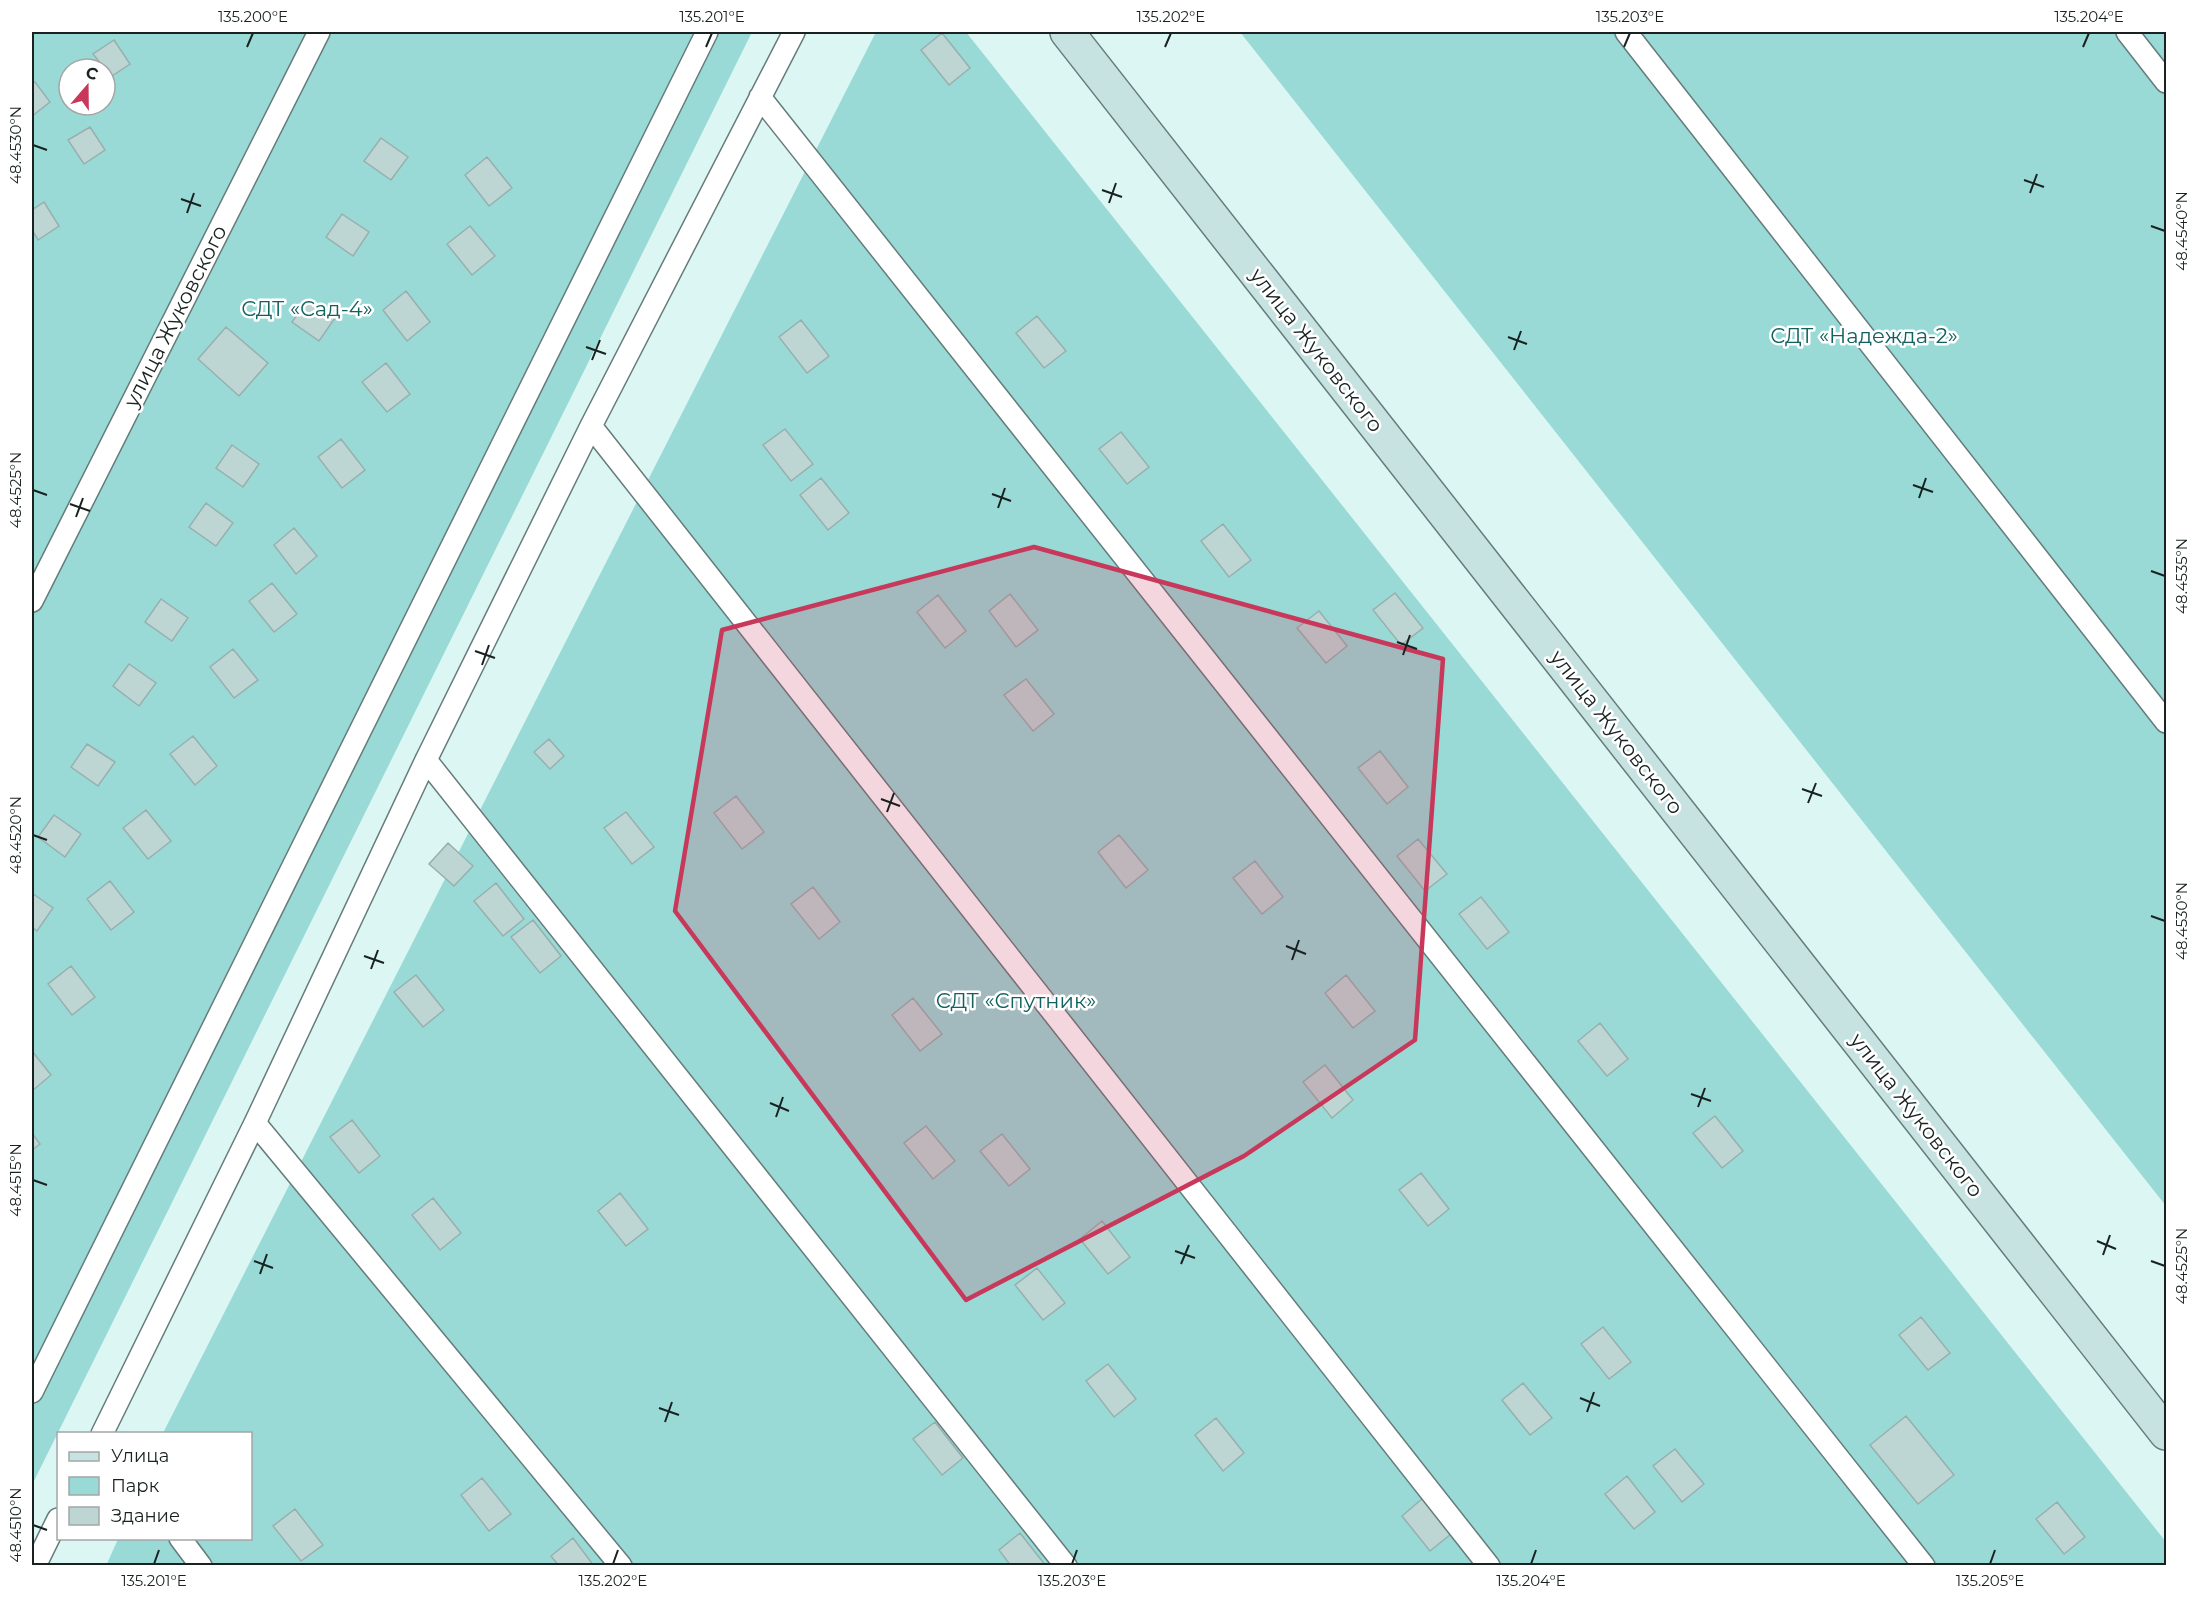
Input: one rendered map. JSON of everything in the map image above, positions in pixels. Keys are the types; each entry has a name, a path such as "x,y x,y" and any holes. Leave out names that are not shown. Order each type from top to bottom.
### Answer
{"main road":[{"name":"улица Жуковского","path":"1067,32 2166,1433"}],"lane":[{"name":"улица Жуковского","path":"32,601 319,32"},
{"path":"32,1392 707,32"},
{"path":"103,1432 255,1123 426,760 591,426 794,32"},
{"path":"1626,32 2166,722"},
{"path":"2127,32 2166,82"},
{"path":"760,97 1924,1566"},
{"path":"591,426 1489,1566"},
{"path":"426,760 1066,1566"},
{"path":"255,1123 621,1566"},
{"path":"35,1566 57,1521"},
{"path":"181,1540 201,1566"}],"highlighted area":[{"path":"1034,547 1443,659 1415,1040 1244,1156 966,1300 675,911 722,630"}],"green space":[{"name":"СДТ «Сад-4»","path":"32,32 752,32 58,1432 32,1485"},
{"name":"СДТ «Спутник»","path":"876,32 966,32 2166,1542 2166,1566 106,1566 118,1540 252,1540 252,1432 164,1432"},
{"name":"СДТ «Надежда-2»","path":"1240,32 2166,32 2166,1206"}],"building":[{"path":"942,33 970,68 949,85 921,50"},
{"path":"114,40 130,64 117,73 117,57 95,57 93,54"},
{"path":"35,82 50,102 32,116 32,84"},
{"path":"90,127 105,150 84,164 68,140"},
{"path":"381,138 408,157 391,180 364,161"},
{"path":"487,157 512,188 489,206 465,175"},
{"path":"44,202 59,226 38,240 32,230 32,210"},
{"path":"342,214 369,232 353,256 326,237"},
{"path":"470,226 495,256 472,275 447,244"},
{"path":"406,291 430,322 407,341 383,310"},
{"path":"308,299 335,318 319,341 292,322"},
{"path":"1037,316 1066,351 1044,368 1016,333"},
{"path":"801,320 829,356 807,373 779,337"},
{"path":"226,327 268,363 239,396 198,359"},
{"path":"386,363 410,394 387,412 362,382"},
{"path":"785,429 813,464 791,481 763,445"},
{"path":"1121,432 1149,467 1127,484 1099,449"},
{"path":"341,439 365,470 342,488 318,457"},
{"path":"232,445 259,464 243,487 216,468"},
{"path":"821,478 849,513 828,530 800,495"},
{"path":"206,503 233,523 216,546 189,527"},
{"path":"1223,524 1251,560 1229,577 1201,541"},
{"path":"294,528 317,556 296,574 274,545"},
{"path":"272,583 297,614 274,632 249,601"},
{"path":"1395,593 1423,628 1401,645 1373,610"},
{"path":"1010,594 1038,630 1016,647 989,611"},
{"path":"938,595 966,631 945,648 917,612"},
{"path":"161,599 188,618 172,641 145,622"},
{"path":"1319,611 1347,646 1326,663 1297,628"},
{"path":"233,649 258,680 234,698 210,667"},
{"path":"129,664 156,683 139,706 113,686"},
{"path":"1026,679 1054,714 1033,731 1004,695"},
{"path":"193,736 217,766 195,785 170,754"},
{"path":"549,739 564,756 550,769 534,752"},
{"path":"87,744 115,762 98,786 71,767"},
{"path":"1380,751 1408,787 1387,804 1358,768"},
{"path":"736,796 764,832 742,849 714,813"},
{"path":"146,810 171,841 148,859 123,828"},
{"path":"626,812 654,847 632,864 604,828"},
{"path":"54,815 81,834 65,857 38,837"},
{"path":"1119,835 1148,870 1126,888 1098,852"},
{"path":"1418,839 1447,874 1425,891 1397,856"},
{"path":"448,843 473,866 454,886 429,864"},
{"path":"1255,861 1283,897 1262,914 1233,878"},
{"path":"110,881 134,912 111,930 87,899"},
{"path":"496,883 524,919 503,936 474,901"},
{"path":"813,887 840,922 819,939 791,904"},
{"path":"32,893 53,908 37,931 32,927"},
{"path":"1481,897 1509,932 1487,949 1459,914"},
{"path":"533,920 561,956 540,973 511,937"},
{"path":"71,966 95,997 72,1015 48,984"},
{"path":"416,975 444,1010 423,1027 394,992"},
{"path":"1346,975 1375,1011 1353,1028 1325,993"},
{"path":"913,998 942,1034 920,1051 892,1015"},
{"path":"1600,1023 1628,1059 1607,1076 1578,1041"},
{"path":"32,1051 51,1075 32,1091"},
{"path":"1325,1065 1353,1100 1332,1118 1303,1082"},
{"path":"1715,1116 1743,1151 1722,1168 1693,1133"},
{"path":"352,1120 380,1156 359,1173 330,1137"},
{"path":"926,1126 955,1161 933,1179 904,1143"},
{"path":"32,1133 40,1144 32,1150"},
{"path":"1002,1134 1030,1169 1009,1186 980,1151"},
{"path":"1421,1173 1449,1209 1428,1226 1399,1190"},
{"path":"620,1193 648,1229 626,1246 598,1211"},
{"path":"433,1198 461,1233 440,1250 412,1215"},
{"path":"1102,1221 1130,1257 1108,1274 1080,1239"},
{"path":"1037,1268 1065,1303 1043,1320 1015,1285"},
{"path":"1921,1317 1950,1353 1928,1370 1899,1335"},
{"path":"1603,1327 1631,1362 1609,1379 1581,1344"},
{"path":"1108,1364 1136,1399 1114,1417 1086,1381"},
{"path":"1523,1383 1552,1418 1530,1435 1502,1400"},
{"path":"1906,1416 1954,1475 1918,1504 1870,1445"},
{"path":"1216,1418 1244,1453 1223,1471 1195,1435"},
{"path":"935,1422 963,1458 942,1475 913,1439"},
{"path":"1675,1449 1704,1484 1682,1502 1653,1466"},
{"path":"1627,1476 1655,1512 1634,1529 1605,1494"},
{"path":"482,1478 511,1514 489,1531 461,1495"},
{"path":"1423,1498 1451,1534 1430,1551 1402,1516"},
{"path":"2057,1502 2085,1537 2064,1554 2036,1519"},
{"path":"295,1509 323,1545 301,1561 273,1526"},
{"path":"1020,1533 1046,1566 1011,1566 999,1550"},
{"path":"573,1538 594,1566 559,1566 551,1556"}]}
